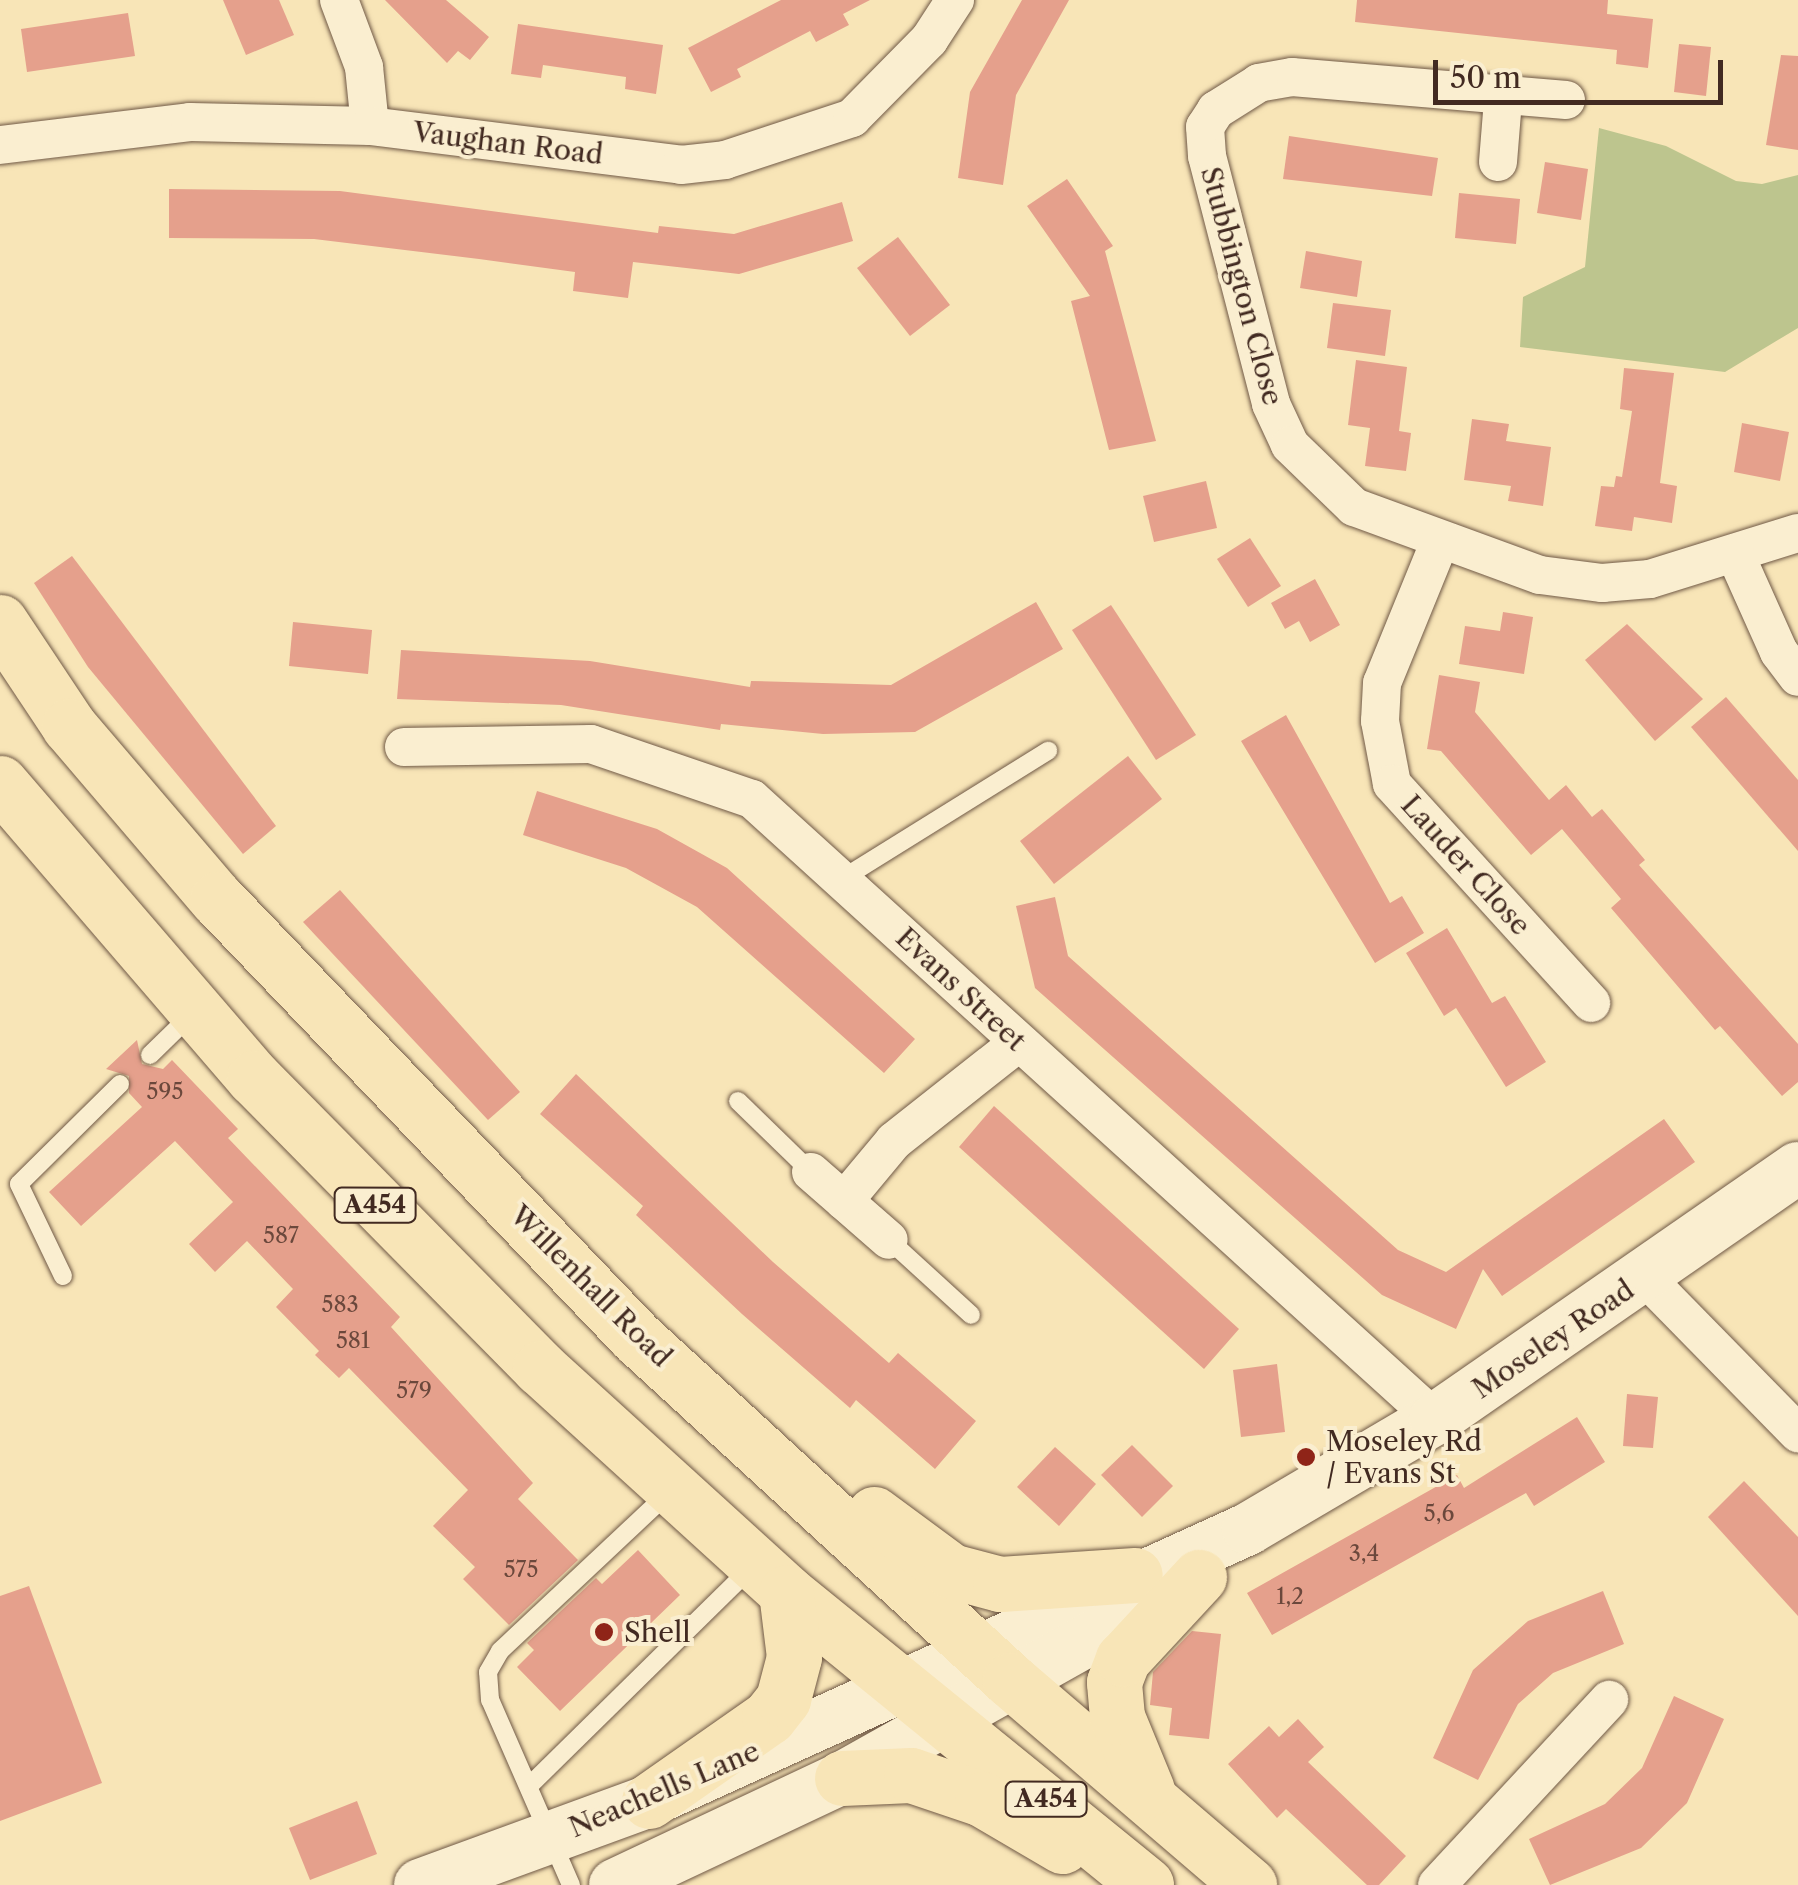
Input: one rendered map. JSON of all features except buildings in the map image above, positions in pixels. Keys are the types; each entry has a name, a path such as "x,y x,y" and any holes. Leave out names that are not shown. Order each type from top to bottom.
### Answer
{"highway":[{"name":"Willenhall Road","path":"0,622 69,726 217,899 636,1337 992,1664 1249,1885"},
{"name":"A454","path":"0,782 194,1011 388,1218 771,1578 1146,1885"},
{"path":"636,1337 715,1379 951,1571 1000,1584 1135,1575"},
{"path":"1152,1802 1117,1717 1114,1682 1123,1659 1199,1577"},
{"path":"649,1800 769,1717 783,1699 794,1657 771,1578"},
{"path":"842,1778 910,1775 982,1799 1118,1885"}],"street":[{"path":"339,0 364,67 370,126"},
{"name":"Vaughan Road","path":"0,144 190,122 370,126 682,164 725,160 852,118 929,40 955,0"},
{"name":"Stubbington Close","path":"1566,100 1502,100 1292,77 1227,99 1205,127 1207,156 1272,404 1290,445 1354,507 1540,575 1602,583 1650,579 1736,556 1798,533"},
{"path":"1498,162 1502,100"},
{"name":"Lauder Close","path":"1440,541 1382,683 1380,721 1392,784 1591,1003"},
{"path":"1736,556 1779,652 1798,677"},
{"name":"Evans Street","path":"404,747 591,744 752,799 1435,1419"},
{"path":"844,1201 894,1141 1018,1043"},
{"name":"Moseley Road","path":"924,1700 992,1664 1135,1575 1248,1528 1435,1419 1798,1168"},
{"path":"811,1172 889,1240"},
{"path":"1645,1277 1798,1433"},
{"name":"Moseley Road","path":"992,1664 1199,1577 1248,1528"},
{"path":"615,1885 842,1778 924,1700"},
{"name":"Neachells Lane","path":"420,1885 924,1700"},
{"path":"1437,1885 1610,1700"}],"lane":[{"path":"842,879 1048,752"},
{"path":"150,1055 194,1011"},
{"path":"63,1276 19,1184 120,1084"},
{"path":"738,1101 811,1172"},
{"path":"889,1240 971,1315"},
{"path":"571,1885 490,1700 488,1672 500,1651 672,1489"},
{"path":"529,1786 771,1578"}],"green space":[{"path":"1599,128 1666,146 1736,181 1762,184 1798,175 1798,328 1725,372 1520,347 1523,297 1585,267"}],"place":[{"name":"Moseley Rd / Evans St","path":"1306,1457"},
{"name":"Shell","path":"604,1632"}]}
